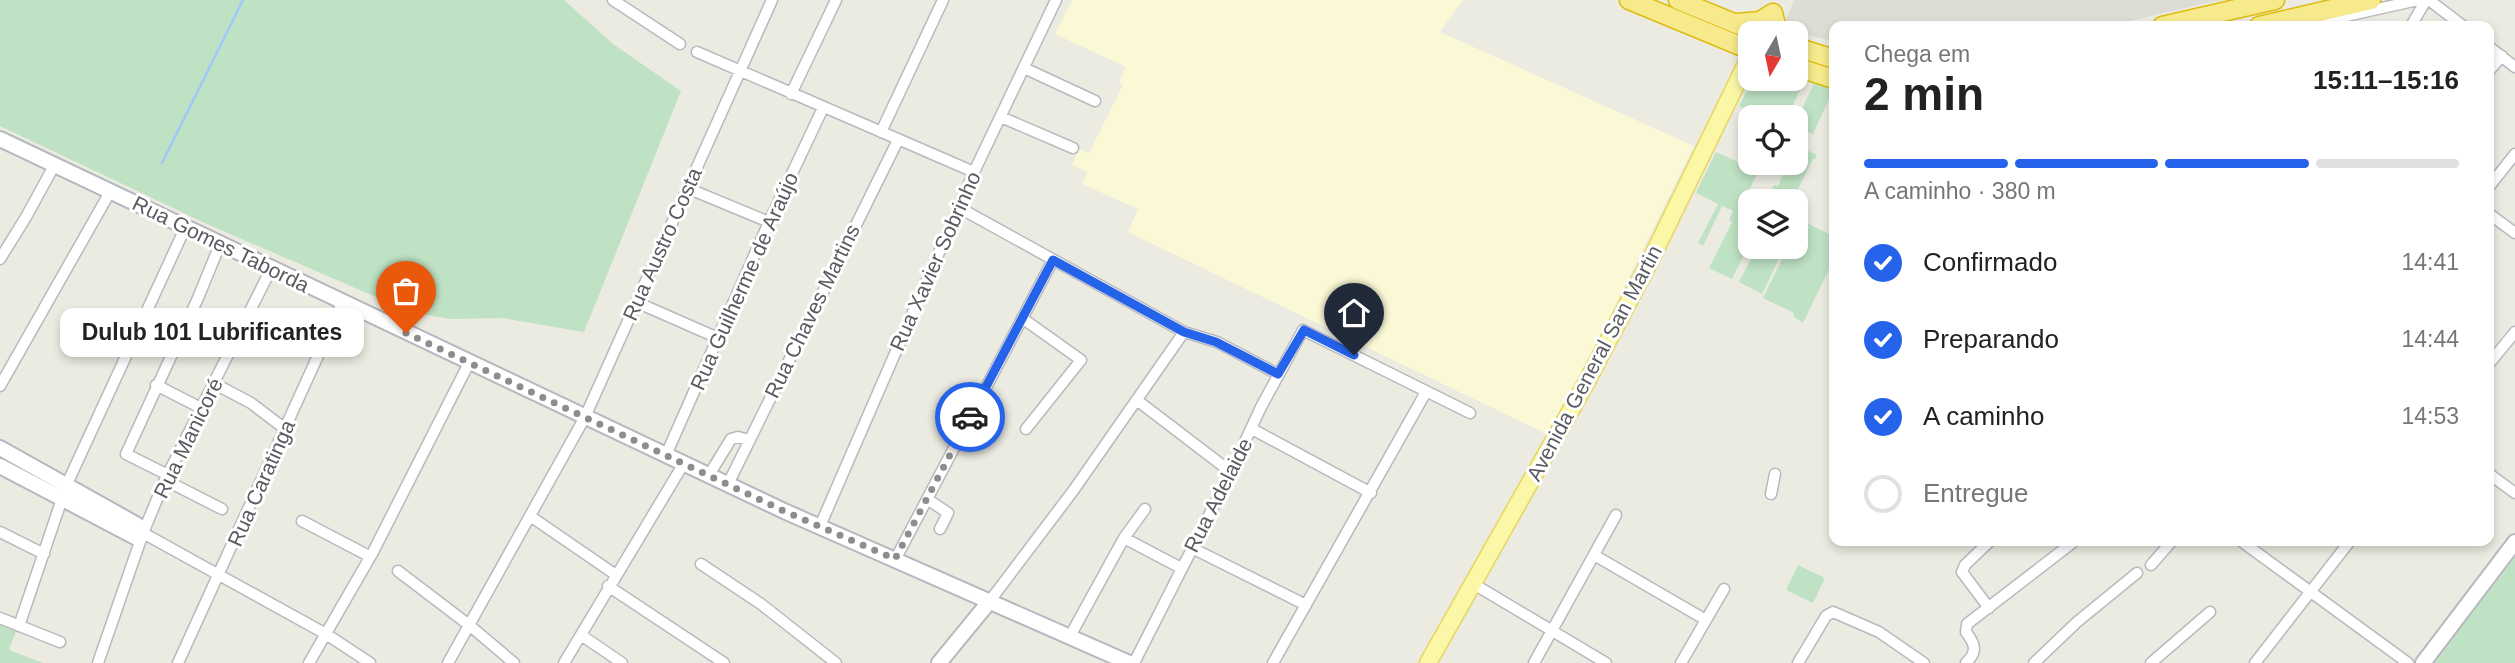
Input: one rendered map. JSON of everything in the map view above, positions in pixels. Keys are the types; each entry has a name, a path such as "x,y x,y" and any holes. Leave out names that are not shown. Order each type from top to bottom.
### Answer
{"highway":[{"path":"1629,0 1731,42 1738,48"},
{"path":"1678,0 1738,25"},
{"path":"1706,0 1744,21"},
{"path":"2184,21 2275,0"},
{"path":"2281,21 2371,0"},
{"path":"1765,21 1776,6"},
{"path":"1808,51 1829,57"},
{"path":"1808,71 1829,77"}],"main road":[{"name":"Avenida General San Martin","path":"1428,663 1565,423 1638,284 1738,80"},
{"name":"Rua Gomes Taborda","path":"0,139 728,484 1069,638 1131,663"},
{"path":"0,448 65,492"},
{"path":"0,466 65,492 142,530"},
{"path":"2423,663 2515,542"},
{"path":"939,663 989,602"}],"street":[{"path":"613,0 680,44"},
{"name":"Rua Austro Costa","path":"448,663 584,417 772,0"},
{"path":"791,94 836,0"},
{"path":"881,132 943,0"},
{"name":"Rua Xavier Sobrinho","path":"820,526 958,207 1056,0"},
{"path":"2324,21 2418,0"},
{"path":"2414,21 2427,0 2456,21"},
{"path":"2494,50 2515,67"},
{"path":"697,52 974,172"},
{"path":"2494,65 2502,56"},
{"path":"1024,68 1095,101"},
{"name":"Rua Guilherme de Araújo","path":"666,455 822,108"},
{"path":"1001,117 1073,148"},
{"name":"Rua Chaves Martins","path":"728,484 898,139"},
{"path":"2494,180 2515,154"},
{"path":"0,259 55,164"},
{"path":"687,188 769,222"},
{"path":"0,386 110,191"},
{"path":"958,207 1184,332 1216,342 1278,374"},
{"path":"2494,217 2515,233"},
{"path":"19,626 65,492 186,226"},
{"path":"220,242 198,298 126,454 222,509"},
{"path":"895,559 1053,260"},
{"name":"Rua Manicoré","path":"98,663 142,530 272,267"},
{"path":"636,302 718,338"},
{"name":"Rua Caratinga","path":"178,663 342,303"},
{"path":"1022,318 1081,360 1026,429"},
{"name":"Rua Adelaide","path":"1131,663 1301,332 1306,330 1426,392"},
{"path":"989,602 1138,401 1184,332"},
{"path":"2494,350 2515,332"},
{"path":"309,663 369,556 469,363"},
{"path":"215,384 251,403 285,429"},
{"path":"156,385 201,408"},
{"path":"1273,663 1426,392 1470,413"},
{"path":"1138,401 1231,472"},
{"path":"1252,429 1371,493"},
{"path":"709,475 731,439 738,437 749,440"},
{"path":"564,663 684,463"},
{"path":"1770,494 1775,474"},
{"path":"2494,477 2515,493"},
{"path":"927,499 948,513 940,529"},
{"path":"1069,638 1124,538 1145,509"},
{"path":"1534,663 1616,515"},
{"path":"530,516 616,575"},
{"path":"302,521 369,556"},
{"path":"142,530 219,577 326,634 370,663"},
{"path":"0,532 44,554"},
{"path":"1124,538 1181,568"},
{"path":"1985,546 1962,569 1964,578 1989,608"},
{"path":"1966,663 1975,648 1965,626 2068,546"},
{"path":"2151,565 2168,546"},
{"path":"2248,546 2408,663"},
{"path":"2255,663 2346,546"},
{"path":"1192,548 1306,605"},
{"path":"1594,555 1706,620"},
{"path":"701,564 761,604 836,663"},
{"path":"398,571 514,663"},
{"path":"2034,663 2077,622 2137,573"},
{"path":"1472,583 1606,663"},
{"path":"608,586 724,663"},
{"path":"1681,663 1724,589"},
{"path":"1798,663 1826,616 1833,612 1880,632 1919,662"},
{"path":"2151,663 2210,612"},
{"path":"0,618 60,642"},
{"path":"581,635 622,663"}],"shaded area":[{"path":"1072,0 1463,0 1440,32 1694,146 1551,436 1128,232 1138,209 1082,184 1087,172 1072,165 1079,149 1089,153 1123,85 1119,82 1126,67 1055,34"},
{"path":"1794,0 2221,0 2129,21 1829,21 1829,40 1808,35 1808,21 1785,21"}],"green space":[{"path":"0,0 564,0 613,44 681,91 584,332 502,318 451,319 411,312 207,224 0,126"},
{"path":"1815,81 1829,86 1829,99 1813,134 1808,132 1808,105 1804,105"},
{"path":"1747,91 1799,91 1793,105 1740,105"},
{"path":"1808,151 1817,155 1808,169"},
{"path":"1716,152 1738,162 1738,175 1756,175 1750,189 1738,189 1738,259 1742,259 1732,279 1709,268 1732,222 1729,220 1733,211 1722,206 1703,246 1698,243 1718,204 1696,193"},
{"path":"1783,175 1805,175 1798,189 1772,189 1774,185 1778,186"},
{"path":"1808,224 1829,234 1829,269 1803,323 1793,316 1794,313 1763,298 1782,259 1808,259"},
{"path":"1751,259 1779,259 1762,294 1739,282"},
{"path":"2515,557 2515,663 2434,663"},
{"path":"1798,565 1825,578 1813,603 1786,590"},
{"path":"0,624 16,631 9,650 43,663 0,663"}],"waterway":[{"path":"162,163 243,0"}],"way so far":[{"path":"406,333 784,511 895,559 970,417"}],"place":[{"name":"Dulub 101 Lubrificantes","path":"406,333"}],"route":[{"path":"970,417 1053,260 1184,332 1216,342 1278,374 1304,330 1354,355"}]}
